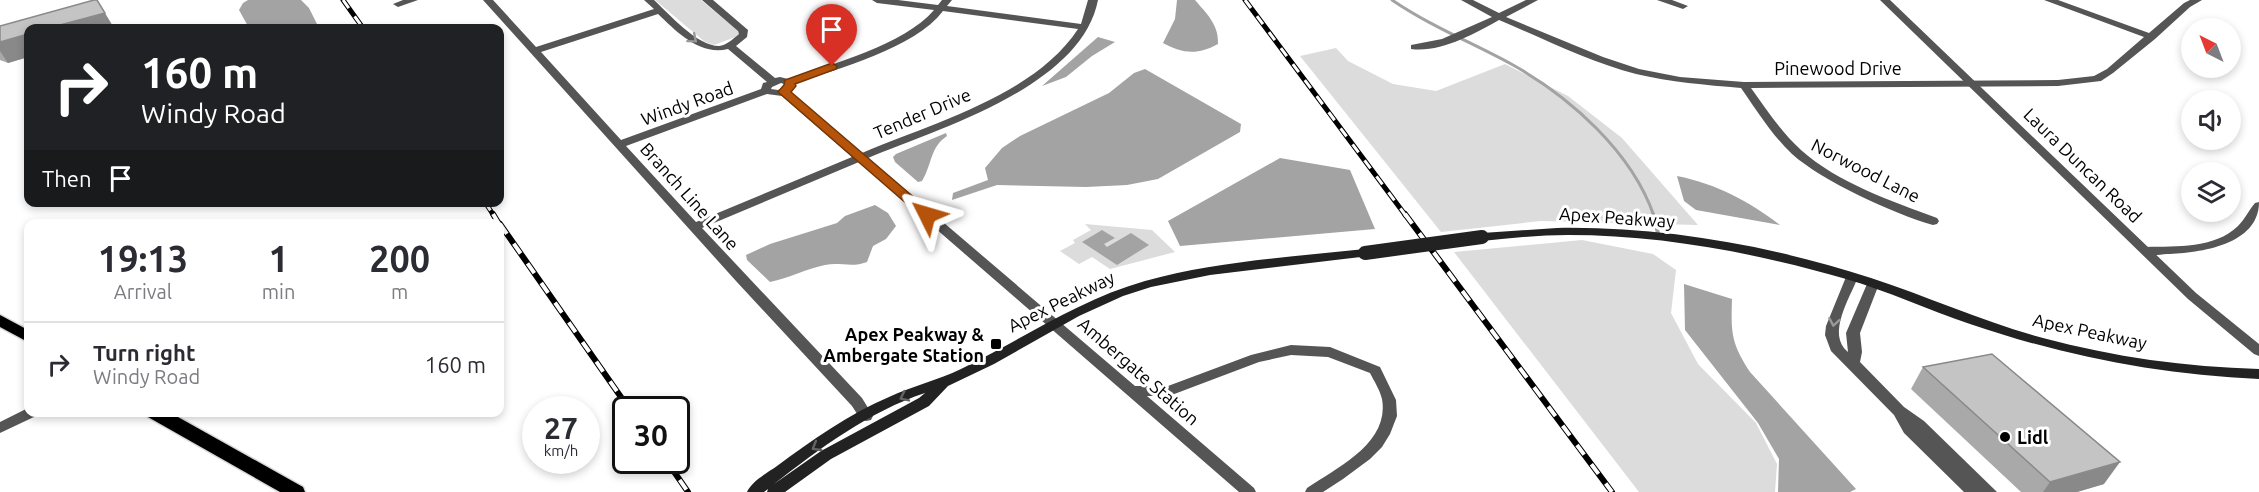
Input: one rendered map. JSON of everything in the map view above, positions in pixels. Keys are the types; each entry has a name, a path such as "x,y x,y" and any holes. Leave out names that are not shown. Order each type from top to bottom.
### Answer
{"main road":[{"name":"Apex Peakway","path":"754,492 804,454 866,416 910,393 945,382 1054,324 1119,294 1194,272 1482,237 1552,231 1627,233 1751,251 1852,277 1976,321 2067,348 2179,368 2259,374"},
{"path":"0,320 24,335"},
{"name":"Apex Peakway","path":"774,492 826,455 924,402 945,382"},
{"path":"163,417 296,492"}],"street":[{"path":"399,4 413,0"},
{"name":"Branch Line Lane","path":"488,0 857,402 866,416"},
{"path":"649,0 703,47 730,46 744,35 743,30 707,0"},
{"path":"878,0 945,4 1084,27"},
{"name":"Tender Drive","path":"695,227 984,105 1017,88 1056,61 1084,27 1093,0"},
{"name":"Pinewood Drive","path":"1466,0 1499,17 1583,53 1628,68 1680,80 1744,85 2058,84 2097,79 2152,37 2187,5 2197,0"},
{"path":"1414,47 1434,46 1533,0"},
{"path":"1662,0 1683,6"},
{"name":"Laura Duncan Road","path":"1885,0 1970,84 2212,313 2259,351"},
{"path":"2049,0 2152,37"},
{"path":"730,46 770,86 786,87 899,40 926,25 945,4"},
{"path":"534,51 661,10"},
{"name":"Norwood Lane","path":"1744,85 1789,145 1806,160 1902,209 1933,221"},
{"name":"Windy Road","path":"619,145 770,86"},
{"name":"Ambergate Station","path":"786,87 860,157 1249,492"},
{"path":"2146,251 2190,249 2215,244 2240,230 2259,205"},
{"path":"1852,277 1835,316 1832,335 1838,351 1899,411 1919,425 1990,492"},
{"path":"1852,363 1855,352 1852,333 1874,284"},
{"path":"1134,391 1169,391 1181,388 1256,358 1291,350 1330,352 1375,370 1389,400 1387,425 1381,439 1370,450 1312,492"},
{"path":"1899,411 1909,429 1973,492"},
{"path":"0,428 24,416"}],"shaded area":[{"path":"248,0 301,0 309,8 317,24 247,24 239,10"},
{"path":"655,0 701,0 736,29 738,36 714,45 705,42"},
{"path":"1177,0 1195,0 1214,25 1218,44 1204,50 1190,52 1163,43 1175,19"},
{"path":"1098,37 1115,42 1092,56 1066,77 1042,86"},
{"path":"1336,48 1348,61 1393,84 1436,91 1505,64 1568,96 1622,138 1698,225 1541,221 1441,232 1300,56"},
{"path":"1145,69 1241,124 1240,132 1158,179 1127,185 1086,187 997,185 952,200 953,193 988,180 985,168 1002,148 1020,136 1109,93 1134,73"},
{"path":"946,133 947,136 941,140 934,151 922,181 918,182 895,162 893,157 896,154"},
{"path":"1280,158 1350,170 1375,229 1180,246 1168,221"},
{"path":"1677,176 1692,179 1732,194 1780,225 1696,210 1684,201"},
{"path":"875,205 888,213 896,226 886,239 873,246 867,262 856,265 825,265 770,282 747,260 746,255 770,244 837,223 845,216"},
{"path":"1085,224 1152,230 1175,252 1110,269 1092,257 1079,264 1060,251 1075,243 1073,240 1091,230"},
{"path":"1102,230 1115,238 1104,244 1107,247 1131,233 1149,245 1117,265 1082,242"},
{"path":"1582,240 1653,254 1676,270 1671,313 1698,364 1756,423 1777,464 1775,492 1639,492 1454,252"},
{"path":"1684,284 1732,299 1734,337 1739,353 1750,372 1856,489 1850,492 1778,492 1779,459 1758,423 1685,330"}],"building":[{"path":"94,0 97,0 105,13 64,24 24,24 24,35 0,42 0,26"},
{"path":"1992,354 2120,462 2050,482 1923,367"}],"waterway":[{"path":"1392,0 1535,78 1577,110 1597,128 1631,170 1654,216"},
{"path":"1653,214 1659,237"}],"railway":[{"path":"343,0 360,24"},
{"path":"1245,0 1406,216"},
{"path":"488,207 494,216"},
{"path":"493,214 496,219"},
{"path":"1405,214 1612,492"},
{"path":"504,230 620,396"},
{"path":"676,474 688,492"}],"place":[{"name":"Apex Peakway & Ambergate Station","path":"996,344"},
{"name":"Lidl","path":"2005,437"}],"route":[{"path":"832,66 789,82 790,86 784,92 927,215"}]}
